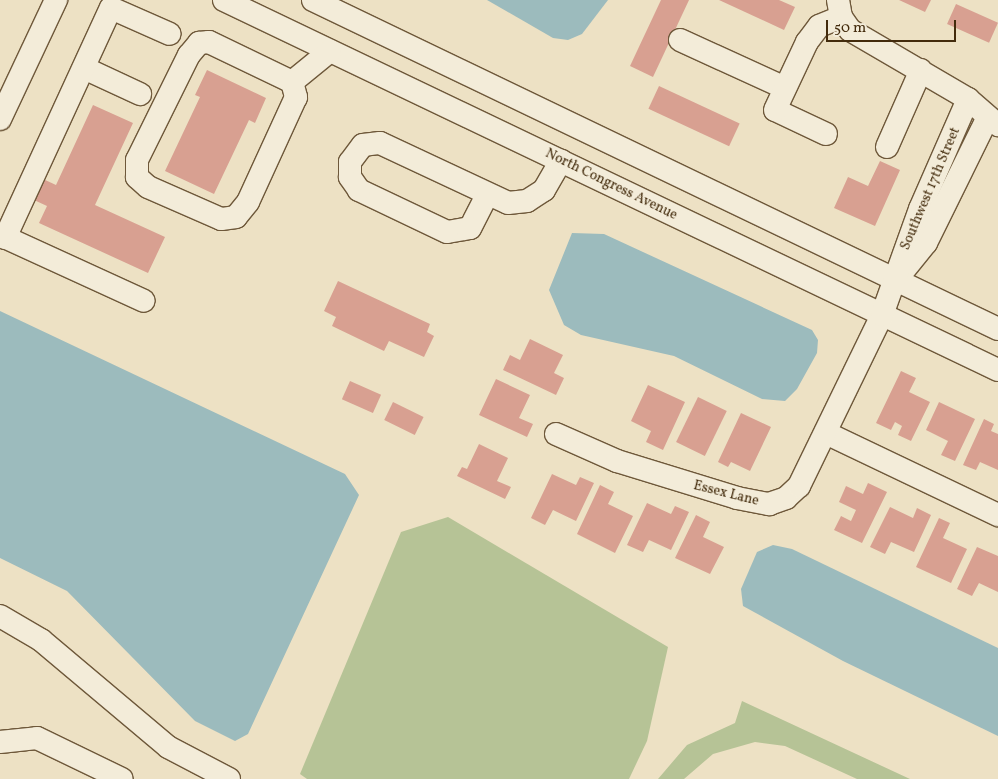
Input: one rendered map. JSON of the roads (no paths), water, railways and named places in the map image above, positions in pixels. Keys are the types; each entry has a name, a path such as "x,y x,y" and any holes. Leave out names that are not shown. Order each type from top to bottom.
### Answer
{"street":[{"path":"0,119 56,0"},
{"name":"North Congress Avenue","path":"224,0 998,370"},
{"path":"315,0 350,8 895,280 998,329"},
{"path":"144,301 2,237 112,8 170,34"},
{"path":"826,134 775,110 819,26 840,9 861,38 922,70 968,99 994,121"},
{"path":"680,40 785,88"},
{"path":"210,42 292,82 296,97 248,202 236,217 221,219 148,187 137,177 137,160 188,55 199,43 210,42"},
{"path":"292,82 330,51"},
{"path":"84,68 140,94"},
{"path":"887,147 922,70"},
{"name":"Southwest 17th Street","path":"826,433 882,315 968,99"},
{"name":"Southwest 17th Street","path":"895,280 926,243 994,121"},
{"path":"487,195 470,228 447,232 359,190 350,177 350,162 363,145 380,143 487,195 508,203 527,202 544,190 561,161"},
{"path":"826,433 998,515"},
{"name":"Essex Lane","path":"556,434 678,481 769,504 786,498 799,486 826,433"},
{"path":"7,619 41,640 168,747 229,779"},
{"path":"0,742 37,738 122,779"}],"water":[{"path":"487,0 608,0 582,34 568,40 553,38"},
{"path":"572,233 604,234 812,330 818,340 817,353 797,389 785,401 762,399 674,356 581,335 564,325 549,290"},
{"path":"0,311 345,474 359,495 248,734 235,741 195,721 67,591 0,558"},
{"path":"773,545 792,549 998,648 998,736 843,661 743,606 741,589 757,552"}]}
